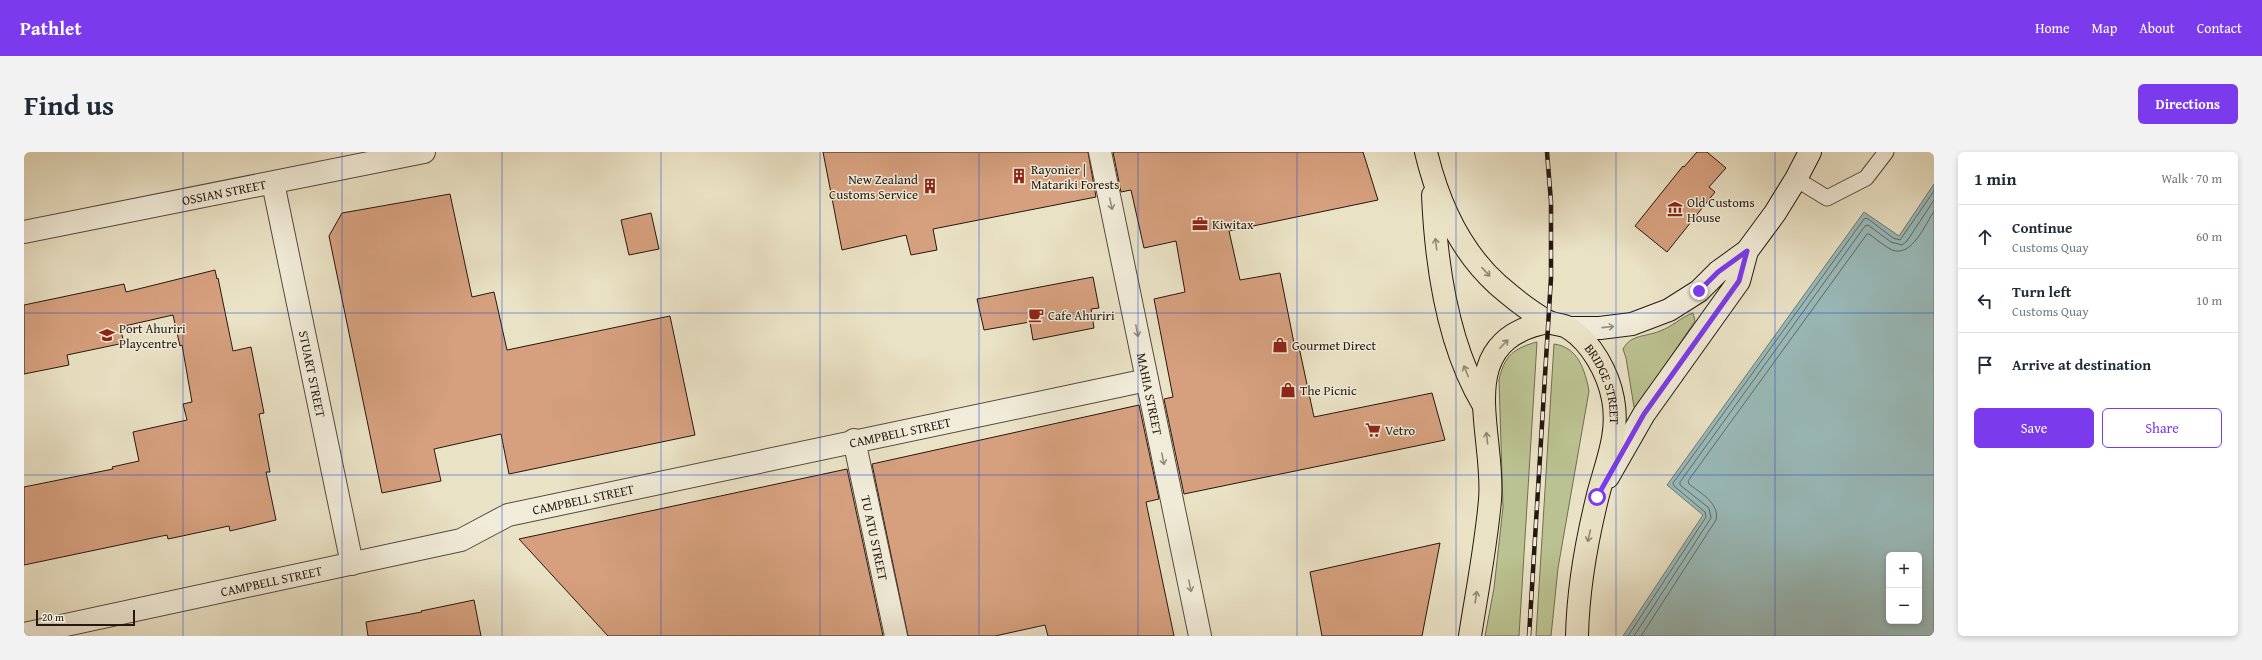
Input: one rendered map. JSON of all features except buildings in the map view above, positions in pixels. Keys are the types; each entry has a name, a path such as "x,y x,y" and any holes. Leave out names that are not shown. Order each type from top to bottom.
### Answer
{"highway":[{"name":"BRIDGE STREET","path":"1426,152 1432,178 1446,214 1476,261 1503,289 1548,322 1569,328 1584,342 1597,359 1607,378 1613,399 1615,420 1613,441 1597,497 1579,590 1577,636"},
{"name":"BRIDGE STREET","path":"1432,178 1435,242 1441,277 1464,367 1484,405"},
{"name":"BRIDGE STREET","path":"1470,636 1490,499 1490,470 1483,388 1486,372 1493,357 1503,343 1526,328 1548,322"}],"street":[{"name":"OSSIAN STREET","path":"24,232 424,152"},
{"name":"MAHIA STREET","path":"1100,152 1200,636"},
{"path":"1597,497 1644,414 1739,281 1747,251 1796,179 1810,152"},
{"name":"STUART STREET","path":"273,183 352,564"},
{"path":"1569,328 1600,328 1632,324 1668,310 1699,291 1718,272 1747,251"},
{"name":"CAMPBELL STREET","path":"24,634 460,540 508,515 854,440 1147,380"},
{"name":"TU ATU STREET","path":"854,440 896,636"}],"lane":[{"path":"1796,179 1827,198 1866,178 1886,152"}],"green space":[{"path":"1693,313 1695,321 1637,407 1634,407 1626,358 1623,349 1626,344 1635,338 1655,333 1673,325 1684,317"},
{"path":"1537,342 1519,636 1485,636 1494,588 1503,507 1499,380 1504,365 1511,354 1522,347"},
{"path":"1554,344 1562,346 1575,355 1585,375 1589,391 1558,568 1551,636 1536,636"}],"water":[{"path":"1934,184 1934,636 1623,636 1703,515 1667,485 1864,212 1899,236"}],"railway":[{"path":"1529,636 1551,278 1551,202 1547,152"}],"place":[{"name":"Rayonier | Matariki Forests","path":"1019,176"},
{"name":"New Zealand Customs Service","path":"930,186"},
{"name":"Old Customs House","path":"1675,209"},
{"name":"Kiwitax","path":"1200,224"},
{"name":"Cafe Ahuriri","path":"1036,315"},
{"name":"Port Ahuriri Playcentre","path":"107,335"},
{"name":"Gourmet Direct","path":"1280,345"},
{"name":"The Picnic","path":"1288,390"},
{"name":"Vetro","path":"1373,430"}],"route":[{"path":"1597,497 1644,414 1739,281 1747,251 1718,272 1699,291"}]}
